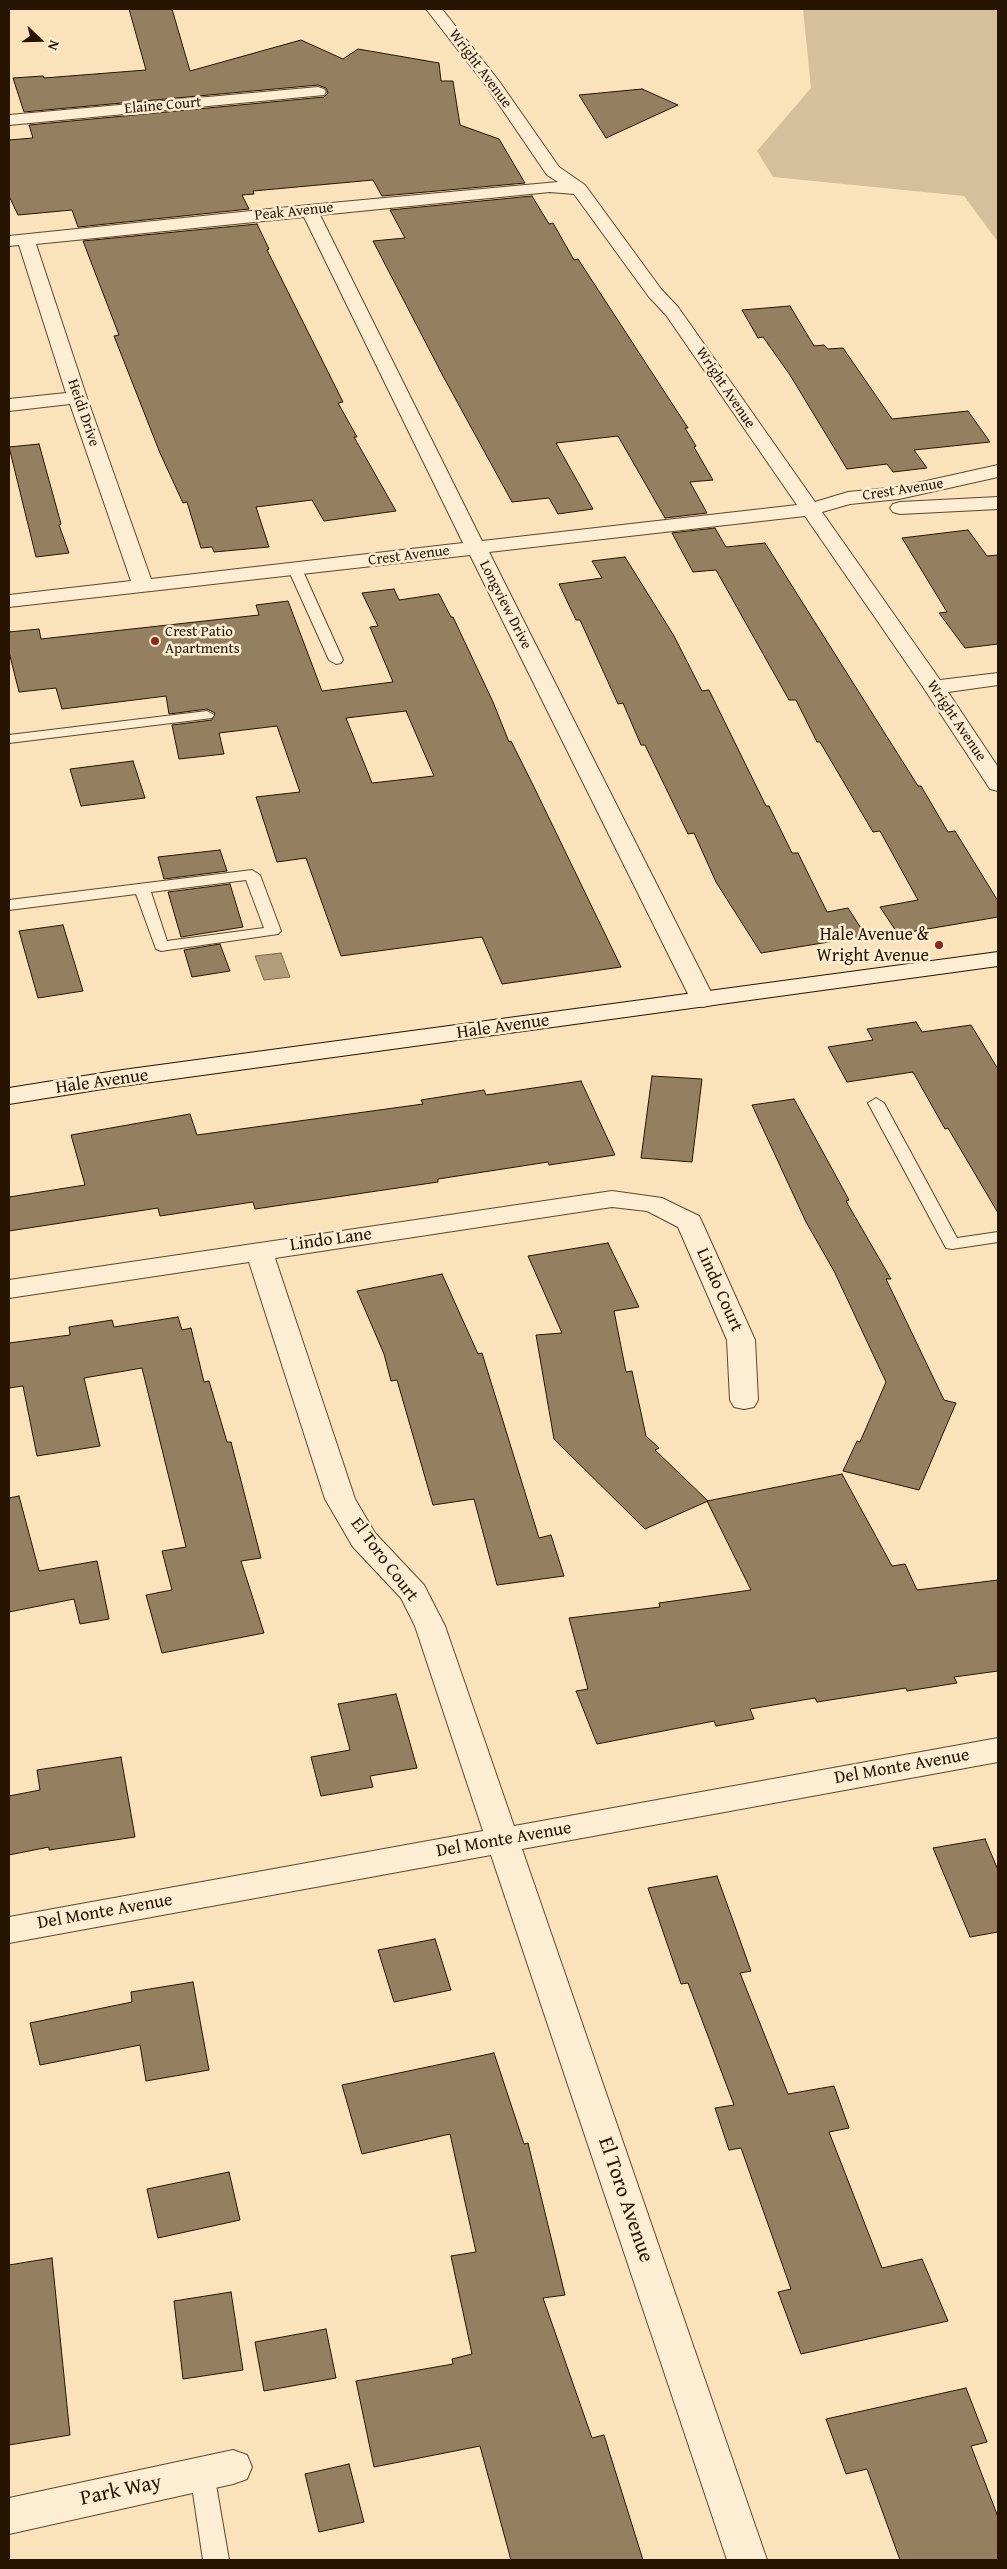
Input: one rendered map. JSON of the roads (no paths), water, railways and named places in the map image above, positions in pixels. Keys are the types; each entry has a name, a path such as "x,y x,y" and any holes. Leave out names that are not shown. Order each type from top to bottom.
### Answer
{"street":[{"name":"Wright Avenue","path":"434,9 493,84 554,171 579,189 655,293 672,311 808,510 934,687 998,784"},
{"name":"Elaine Court","path":"9,120 318,92"},
{"name":"Peak Avenue","path":"18,240 550,187 579,189"},
{"name":"Longview Drive","path":"309,210 703,1000"},
{"name":"Heidi Drive","path":"18,240 78,398 143,586"},
{"path":"9,405 78,398"},
{"name":"Crest Avenue","path":"9,602 808,510 848,498 917,489 998,471"},
{"name":"Crest Avenue","path":"808,510 851,513 925,506 998,503"},
{"path":"934,687 998,679"},
{"name":"Hale Avenue","path":"9,1096 115,1079 998,959"},
{"name":"Lindo Lane","path":"9,1289 612,1199 653,1204"},
{"name":"Lindo Court","path":"653,1204 689,1222 741,1340 744,1400"},
{"name":"El Toro Court","path":"259,1251 340,1499 364,1540 413,1592 430,1626 502,1840"},
{"name":"Del Monte Avenue","path":"9,1930 998,1750"},
{"name":"El Toro Avenue","path":"502,1840 747,2560"},
{"name":"Park Way","path":"9,2516 217,2470"}],"lane":[{"path":"295,569 336,660"},
{"path":"9,739 207,715"},
{"path":"9,905 252,875 273,931 161,946 142,889"},
{"path":"876,1104 952,1244 998,1237"},
{"path":"216,2560 217,2470"}],"place":[{"name":"Crest Patio Apartments","path":"155,641"},
{"name":"Hale Avenue & Wright Avenue","path":"939,945"}]}
